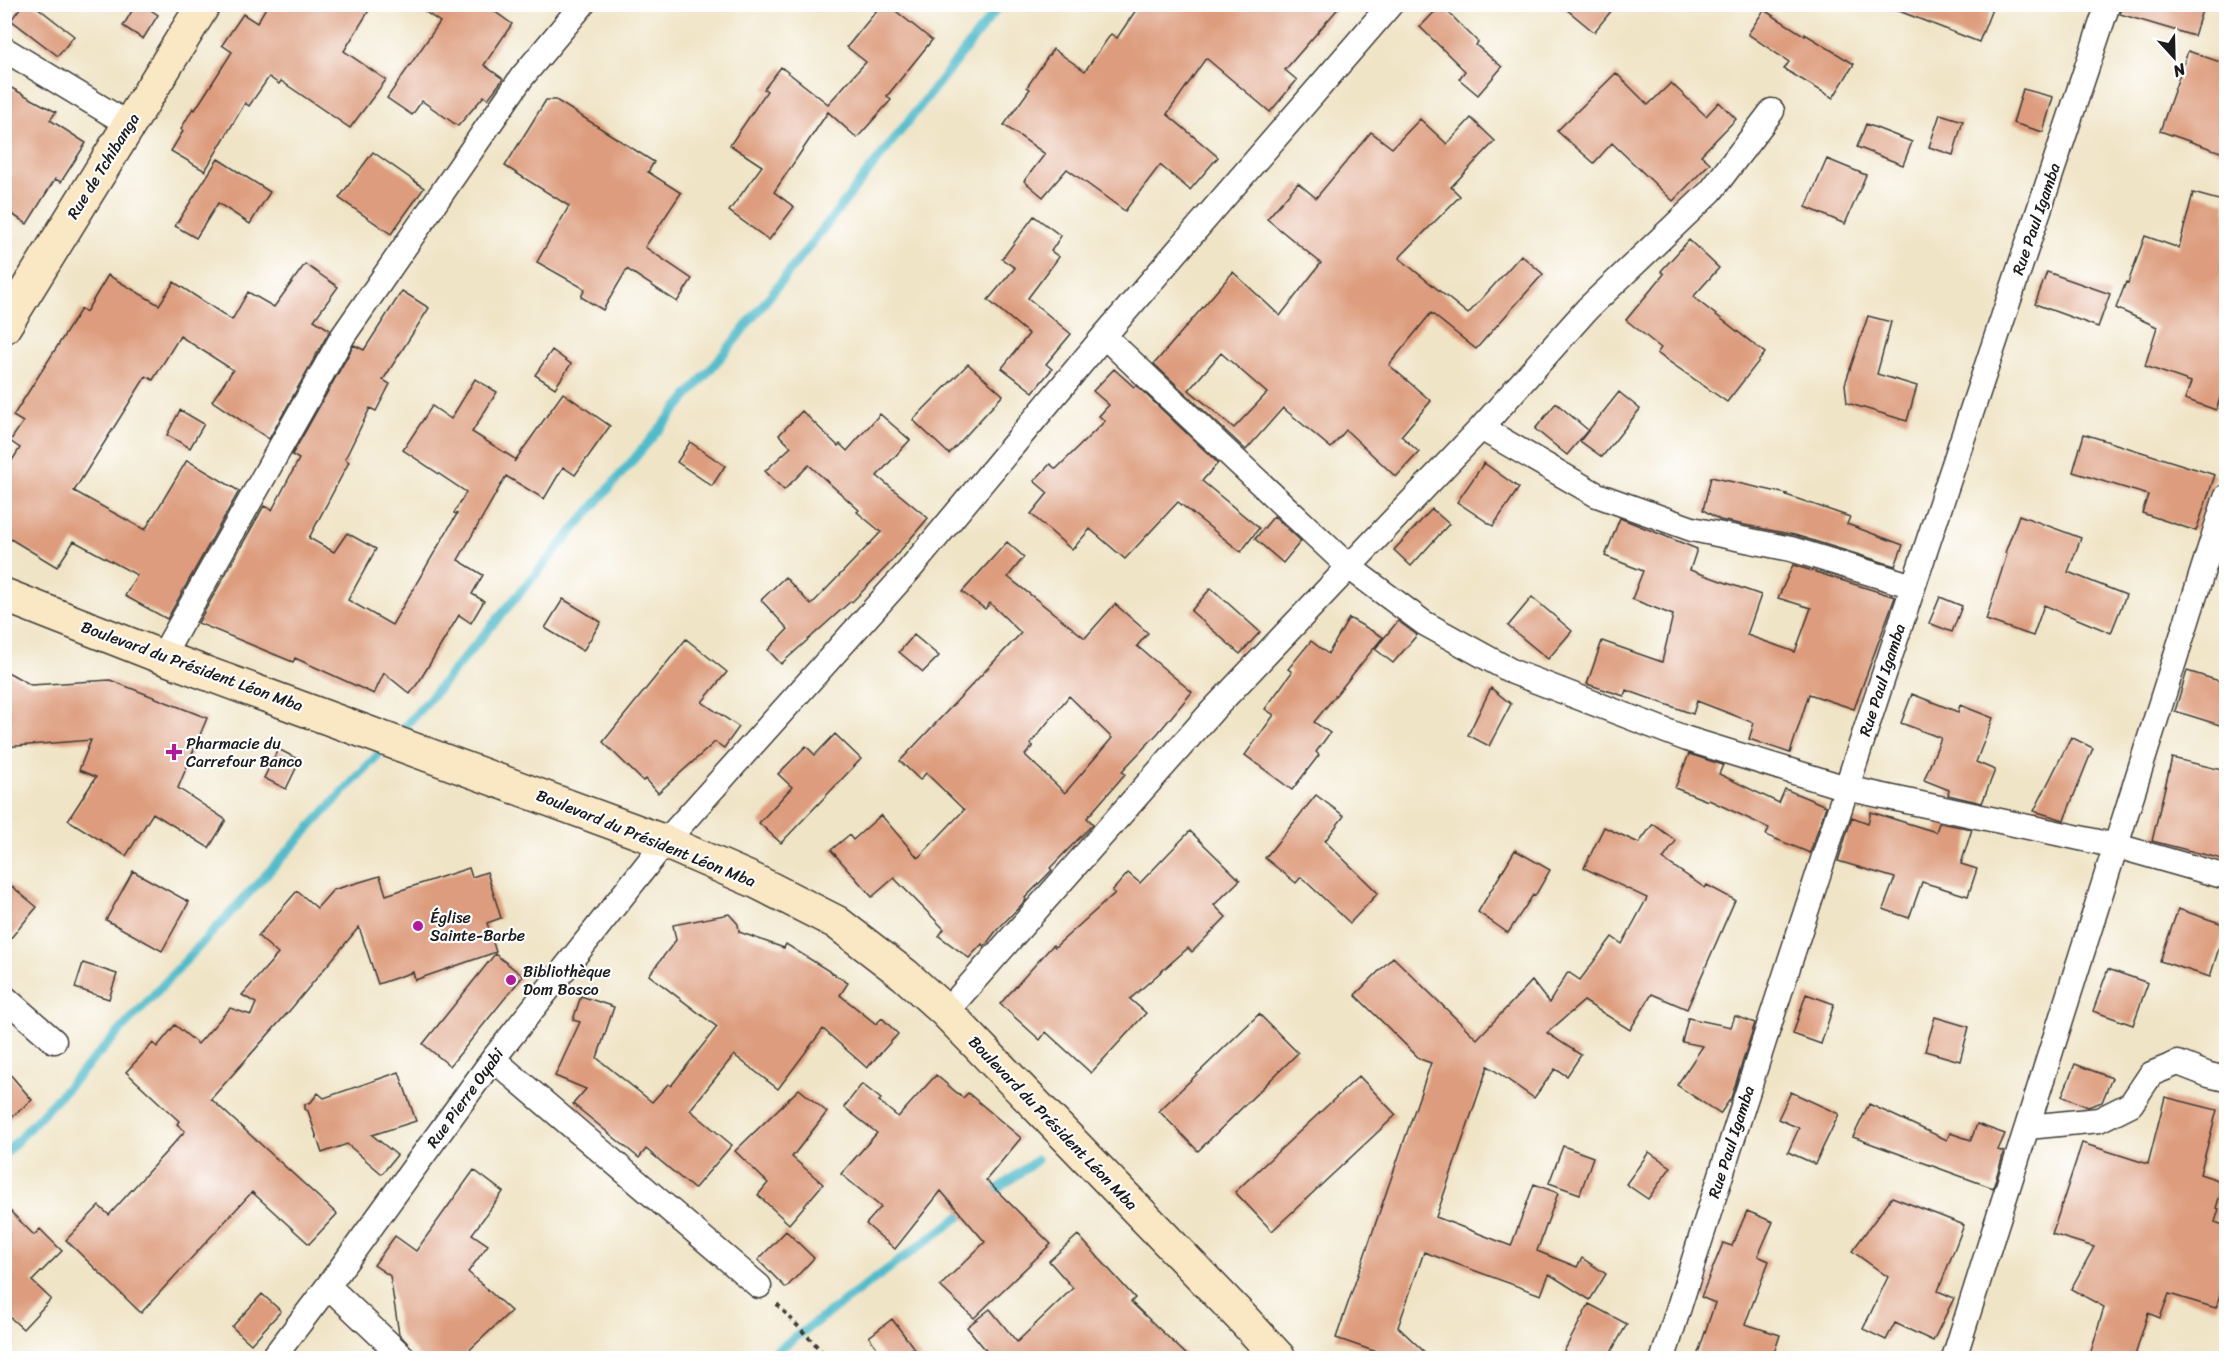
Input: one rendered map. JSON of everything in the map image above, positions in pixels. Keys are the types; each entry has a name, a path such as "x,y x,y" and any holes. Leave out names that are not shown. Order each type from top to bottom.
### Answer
{"street":[{"name":"Rue de Tchibanga","path":"4,327 204,4"},
{"path":"162,657 343,336 522,77 583,4"},
{"name":"Rue Pierre Oyabi","path":"273,1359 493,1059 664,842 910,569 1104,336 1391,4"},
{"name":"Rue Paul Igamba","path":"1663,1359 1737,1122 1846,788 2108,4"},
{"path":"4,49 128,124"},
{"path":"946,1012 1213,710 1481,428 1588,308 1711,191 1772,111"},
{"path":"1104,336 1349,567 1424,623 1513,672 1687,739 1846,788 2117,846 2226,877"},
{"path":"1481,428 1597,495 1692,529 1791,549 1913,586"},
{"path":"1954,1359 2226,497"},
{"name":"Boulevard du Président Léon Mba","path":"4,595 162,657 664,842 755,881 836,922 904,975 946,1012 1279,1359"},
{"path":"4,997 54,1041"},
{"path":"493,1059 759,1286"},
{"path":"2028,1127 2099,1120 2131,1104 2151,1074 2178,1063 2209,1075 2226,1078"},
{"path":"328,1287 404,1359"}],"path":[{"path":"790,1316 827,1357"}],"building":[{"path":"23,4 33,4 74,36 58,56 11,20"},
{"path":"136,4 142,4 158,15 143,39 123,26"},
{"path":"268,4 373,4 344,51 386,80 350,128 281,81 279,84 269,77 249,106 245,103 205,171 171,151 193,108 195,110 232,52 222,45 243,14 257,23"},
{"path":"414,4 484,4 512,24 484,65 503,79 488,99 484,96 458,126 422,101 412,115 387,98 440,22"},
{"path":"882,4 887,4 932,40 887,96 891,100 857,138 828,112 774,192 794,207 769,240 729,211 762,166 730,145 767,91 764,89 781,67 828,104 866,62 847,47"},
{"path":"1140,4 1342,4 1285,70 1297,80 1270,112 1206,58 1167,114 1218,157 1190,190 1160,165 1125,211 1067,169 1043,197 1024,181 1045,154 1004,125 1030,89 1027,87 1053,49 1085,71 1111,34 1117,38"},
{"path":"1560,4 1617,4 1594,32"},
{"path":"1887,4 1994,4 1979,42 1886,6"},
{"path":"2122,4 2204,4 2194,36 2120,14"},
{"path":"1441,5 1478,42 1476,45 1502,67 1478,95 1459,79 1465,71 1420,27"},
{"path":"1764,10 1854,64 1833,98 1784,69 1789,62 1748,34"},
{"path":"2188,51 2226,64 2226,154 2160,131"},
{"path":"1616,73 1648,105 1671,83 1706,116 1719,102 1736,119 1701,155 1710,163 1673,201 1612,143 1594,163 1557,131"},
{"path":"4,84 56,112 50,120 86,143 61,182 55,179 27,224 4,209"},
{"path":"2023,89 2053,97 2043,132 2013,123"},
{"path":"546,100 556,100 654,162 648,172 681,193 645,247 692,279 677,302 627,269 603,310 581,297 585,289 537,262 569,206 505,166"},
{"path":"1940,114 1963,121 1953,155 1929,147"},
{"path":"1471,118 1495,141 1451,187 1460,196 1399,258 1468,314 1521,255 1543,274 1476,349 1431,313 1389,365 1431,401 1401,436 1419,452 1396,477 1346,430 1331,448 1283,408 1246,450 1154,364 1233,272 1280,316 1321,263 1267,219 1298,183 1316,198 1371,132 1392,148 1420,119 1447,144","holes":["1221,353 1267,393 1234,428 1189,390"]},
{"path":"1866,124 1912,142 1903,165 1857,147"},
{"path":"373,152 424,188 391,234 339,198"},
{"path":"218,159 270,192 250,224 218,203 196,238 175,226"},
{"path":"1827,159 1866,175 1845,224 1806,207"},
{"path":"2193,193 2226,202 2226,381 2216,410 2185,399 2191,382 2145,366 2157,327 2116,308 2145,236 2179,248"},
{"path":"1034,216 1061,236 1051,251 1059,257 1028,298 1071,334 1046,364 1052,369 1033,392 1002,368 1029,334 988,300 1015,268 1002,259"},
{"path":"1689,240 1719,268 1693,297 1765,353 1727,402 1657,353 1661,348 1626,320 1664,274 1661,271"},
{"path":"305,264 338,287 314,320 330,330 269,439 212,401 233,370 180,336 153,380 146,376 74,491 145,530 187,460 239,491 167,619 125,596 137,575 74,541 57,567 4,535 4,473 20,448 10,441 23,422 13,416 81,309 86,312 108,275 159,305 174,282 232,320 248,292 274,307"},
{"path":"2047,272 2110,294 2098,327 2035,304"},
{"path":"402,291 429,308 383,380 390,384 376,411 370,408 345,459 349,462 309,538 334,552 347,533 376,549 348,600 392,625 457,514 454,513 466,492 403,450 432,406 451,419 475,379 497,392 472,432 515,459 514,462 563,393 610,426 575,475 563,467 544,499 506,476 458,560 483,575 472,594 484,601 471,623 459,615 410,694 384,673 374,694 295,658 293,662 198,623 264,506 272,510 299,459 292,455 354,345 364,350"},
{"path":"1868,316 1891,322 1877,374 1917,386 1907,421 1847,403 1845,384"},
{"path":"552,350 571,364 555,388 535,375"},
{"path":"968,364 1003,395 949,454 913,420"},
{"path":"1114,369 1134,387 1136,385 1218,463 1202,481 1259,528 1241,552 1178,502 1125,559 1090,529 1072,550 1031,514 1048,493 1034,481 1050,464 1056,469 1105,421 1099,416 1109,405 1093,391"},
{"path":"1619,392 1640,409 1602,457 1580,441"},
{"path":"1556,403 1588,430 1567,455 1535,429"},
{"path":"180,410 204,424 190,448 167,435"},
{"path":"802,411 838,446 840,444 847,451 880,414 910,440 877,476 928,518 889,564 852,602 781,664 768,650 788,629 761,600 785,577 811,605 881,532 809,465 784,490 765,471 791,447 779,435"},
{"path":"2084,434 2215,475 2196,531 2142,513 2148,495 2073,472"},
{"path":"690,442 725,466 712,486 677,462"},
{"path":"1484,463 1519,488 1493,526 1457,502"},
{"path":"1711,477 1787,494 1850,517 1847,524 1903,545 1895,566 1795,535 1720,520 1703,510"},
{"path":"1432,509 1449,524 1411,566 1394,550"},
{"path":"2019,515 2081,538 2068,572 2126,595 2111,633 2044,605 2033,636 1986,620 2007,554 2005,553"},
{"path":"1274,516 1301,541 1283,563 1255,539"},
{"path":"1620,518 1697,549 1690,570 1761,595 1747,635 1795,652 1811,608 1778,598 1793,565 1895,597 1854,709 1809,694 1790,753 1749,739 1754,723 1697,701 1693,714 1626,690 1624,696 1587,684 1602,641 1662,662 1673,615 1632,599 1643,571 1605,556"},
{"path":"1007,542 1024,557 1008,577 1085,638 1115,604 1148,633 1137,646 1192,692 1122,771 1125,774 1087,818 1093,824 1050,868 1052,870 984,947 982,944 969,958 939,936 944,929 894,878 872,897 831,850 849,835 853,840 881,815 918,858 964,810 926,773 920,780 900,761 1021,633 990,603 985,609 962,592","holes":["1069,696 1112,738 1065,793 1025,755 1033,746 1030,744"]},
{"path":"1211,588 1260,632 1240,654 1191,611"},
{"path":"1532,597 1572,631 1548,659 1508,626"},
{"path":"1940,597 1962,606 1952,632 1929,623"},
{"path":"563,599 601,622 583,651 545,628"},
{"path":"1349,618 1383,637 1314,722 1330,733 1316,752 1319,755 1292,790 1245,755 1274,715 1265,709 1292,672 1288,669 1311,641 1328,654"},
{"path":"1398,621 1417,635 1393,663 1375,649"},
{"path":"914,635 939,656 923,672 899,652"},
{"path":"686,639 727,672 702,702 739,727 724,748 715,742 658,793 646,779 643,781 603,742"},
{"path":"4,670 31,685 110,680 207,718 178,788 226,820 209,848 153,813 126,856 68,820 96,777 79,770 91,740 4,747"},
{"path":"2187,671 2226,683 2226,727 2175,711"},
{"path":"1491,688 1511,704 1489,746 1468,735"},
{"path":"1912,694 1958,712 1960,705 1993,718 1976,762 1995,770 1982,803 1948,795 1949,790 1924,780 1941,738 1901,723"},
{"path":"835,734 861,759 781,843 759,823 792,787 778,774 806,746 815,755"},
{"path":"2071,737 2093,748 2064,820 2034,811"},
{"path":"278,749 300,760 286,789 264,778"},
{"path":"1689,754 1723,765 1719,774 1779,803 1785,789 1826,806 1810,853 1766,835 1769,828 1709,800 1675,788"},
{"path":"2172,758 2226,771 2226,860 2152,841"},
{"path":"1316,795 1344,816 1325,841 1378,893 1350,923 1301,877 1296,883 1265,858"},
{"path":"1871,812 1936,832 1939,823 1972,829 1961,864 1977,869 1968,896 1922,882 1909,918 1883,909 1895,878 1838,861 1852,817 1868,823"},
{"path":"1653,824 1676,841 1663,859 1705,888 1707,885 1735,900 1687,1009 1652,994 1630,1030 1584,1001 1547,1033 1581,1055 1567,1076 1555,1069 1534,1098 1488,1066 1436,1217 1511,1246 1534,1184 1558,1193 1537,1251 1577,1267 1582,1258 1606,1274 1590,1300 1549,1274 1541,1295 1424,1252 1398,1327 1432,1359 1397,1359 1336,1338 1431,1063 1420,1059 1355,995 1393,957 1477,1039 1532,981 1549,1003 1568,972 1580,980 1612,937 1622,944 1647,898 1584,868 1604,827 1639,843"},
{"path":"1190,831 1240,880 1214,905 1226,917 1192,952 1188,948 1130,999 1146,1013 1091,1073 1046,1032 1040,1040 1000,1004 1053,945 1055,947 1115,893 1112,891 1128,873 1140,883"},
{"path":"1515,850 1550,870 1535,896 1533,895 1508,933 1478,912"},
{"path":"469,868 472,877 487,872 501,918 487,923 496,952 415,980 413,972 378,984 359,927 291,1009 211,1099 337,1214 309,1244 252,1192 141,1313 66,1240 99,1206 109,1215 185,1131 177,1124 179,1121 126,1072 153,1043 157,1047 175,1025 198,1044 230,1008 251,1015 256,1003 242,995 278,954 258,936 297,891 317,908 333,890 380,876 386,895"},
{"path":"133,871 189,902 162,951 106,920"},
{"path":"4,880 37,907 4,946"},
{"path":"2178,909 2226,925 2210,977 2160,961"},
{"path":"729,914 738,924 739,932 784,948 786,944 848,983 840,995 876,1024 882,1018 898,1034 867,1068 823,1029 778,1089 734,1055 690,1110 732,1145 694,1189 646,1149 639,1158 573,1104 586,1089 555,1076 580,1022 573,1020 581,996 614,1007 597,1058 652,1102 668,1084 671,1086 717,1027 649,975 676,940 673,925"},
{"path":"495,954 523,976 450,1066 423,1044"},
{"path":"83,963 117,974 109,999 75,988"},
{"path":"2108,969 2148,983 2133,1025 2093,1011"},
{"path":"1806,994 1834,1004 1821,1044 1793,1034"},
{"path":"1259,1014 1298,1053 1198,1151 1159,1111"},
{"path":"1735,1016 1755,1023 1731,1098 1720,1114 1677,1085 1703,1046 1682,1042 1688,1018 1731,1027"},
{"path":"1935,1017 1969,1027 1960,1061 1925,1051"},
{"path":"2075,1064 2112,1078 2102,1102 2088,1107 2062,1096"},
{"path":"4,1067 32,1100 4,1123"},
{"path":"399,1072 416,1121 372,1135 397,1155 382,1174 347,1144 322,1153 305,1104 311,1102 318,1093 324,1098"},
{"path":"936,1075 963,1098 968,1093 1021,1138 986,1180 1051,1244 974,1318 940,1286 985,1242 941,1191 895,1249 866,1224 881,1207 841,1174 877,1133 844,1107 862,1084 898,1117"},
{"path":"1359,1076 1396,1115 1272,1231 1235,1192"},
{"path":"799,1089 827,1112 792,1157 823,1184 789,1224 758,1195 768,1183 735,1151"},
{"path":"1791,1092 1839,1114 1815,1164 1788,1152 1799,1128 1778,1119"},
{"path":"2165,1097 2217,1110 2200,1174 2224,1182 2216,1208 2219,1209 2215,1222 2226,1226 2226,1274 2216,1308 2169,1294 2160,1318 2148,1313 2134,1359 2089,1359 2104,1307 2071,1289 2094,1247 2052,1234 2082,1143 2148,1164"},
{"path":"1869,1104 1947,1140 1950,1133 1971,1140 1977,1124 2005,1134 1998,1150 2004,1152 1993,1188 1853,1137"},
{"path":"1563,1146 1593,1157 1580,1194 1549,1183"},
{"path":"1649,1152 1671,1167 1648,1199 1626,1184"},
{"path":"474,1170 503,1192 472,1234 488,1245 468,1272 511,1311 460,1359 422,1359 399,1334 390,1276 374,1265 395,1236 416,1251"},
{"path":"1892,1197 1964,1225 1938,1291 1954,1298 1933,1341 1895,1323 1886,1340 1863,1329 1888,1277 1852,1251"},
{"path":"4,1205 34,1235 40,1229 62,1251 32,1281 51,1299 23,1329 4,1312"},
{"path":"1747,1211 1773,1222 1758,1256 1769,1261 1745,1324 1780,1335 1772,1359 1696,1359 1715,1303 1701,1297 1723,1243 1732,1246"},
{"path":"786,1231 814,1258 786,1288 758,1260"},
{"path":"1078,1235 1135,1298 1131,1302 1191,1359 993,1359 967,1327 990,1309 1017,1342 1073,1288 1049,1261"},
{"path":"262,1294 281,1311 251,1344 232,1327"},
{"path":"1589,1304 1627,1324 1607,1359 1560,1359"},
{"path":"892,1319 922,1359 885,1359 869,1337"}],"waterway":[{"path":"397,735 731,345 1001,4"},
{"path":"4,1155 387,745"},
{"path":"988,1196 1037,1160"},
{"path":"767,1358 970,1209"}],"place":[{"name":"Pharmacie du Carrefour Banco","path":"174,752"},
{"name":"Église Sainte-Barbe","path":"418,926"},
{"name":"Bibliothèque Dom Bosco","path":"511,980"}]}
